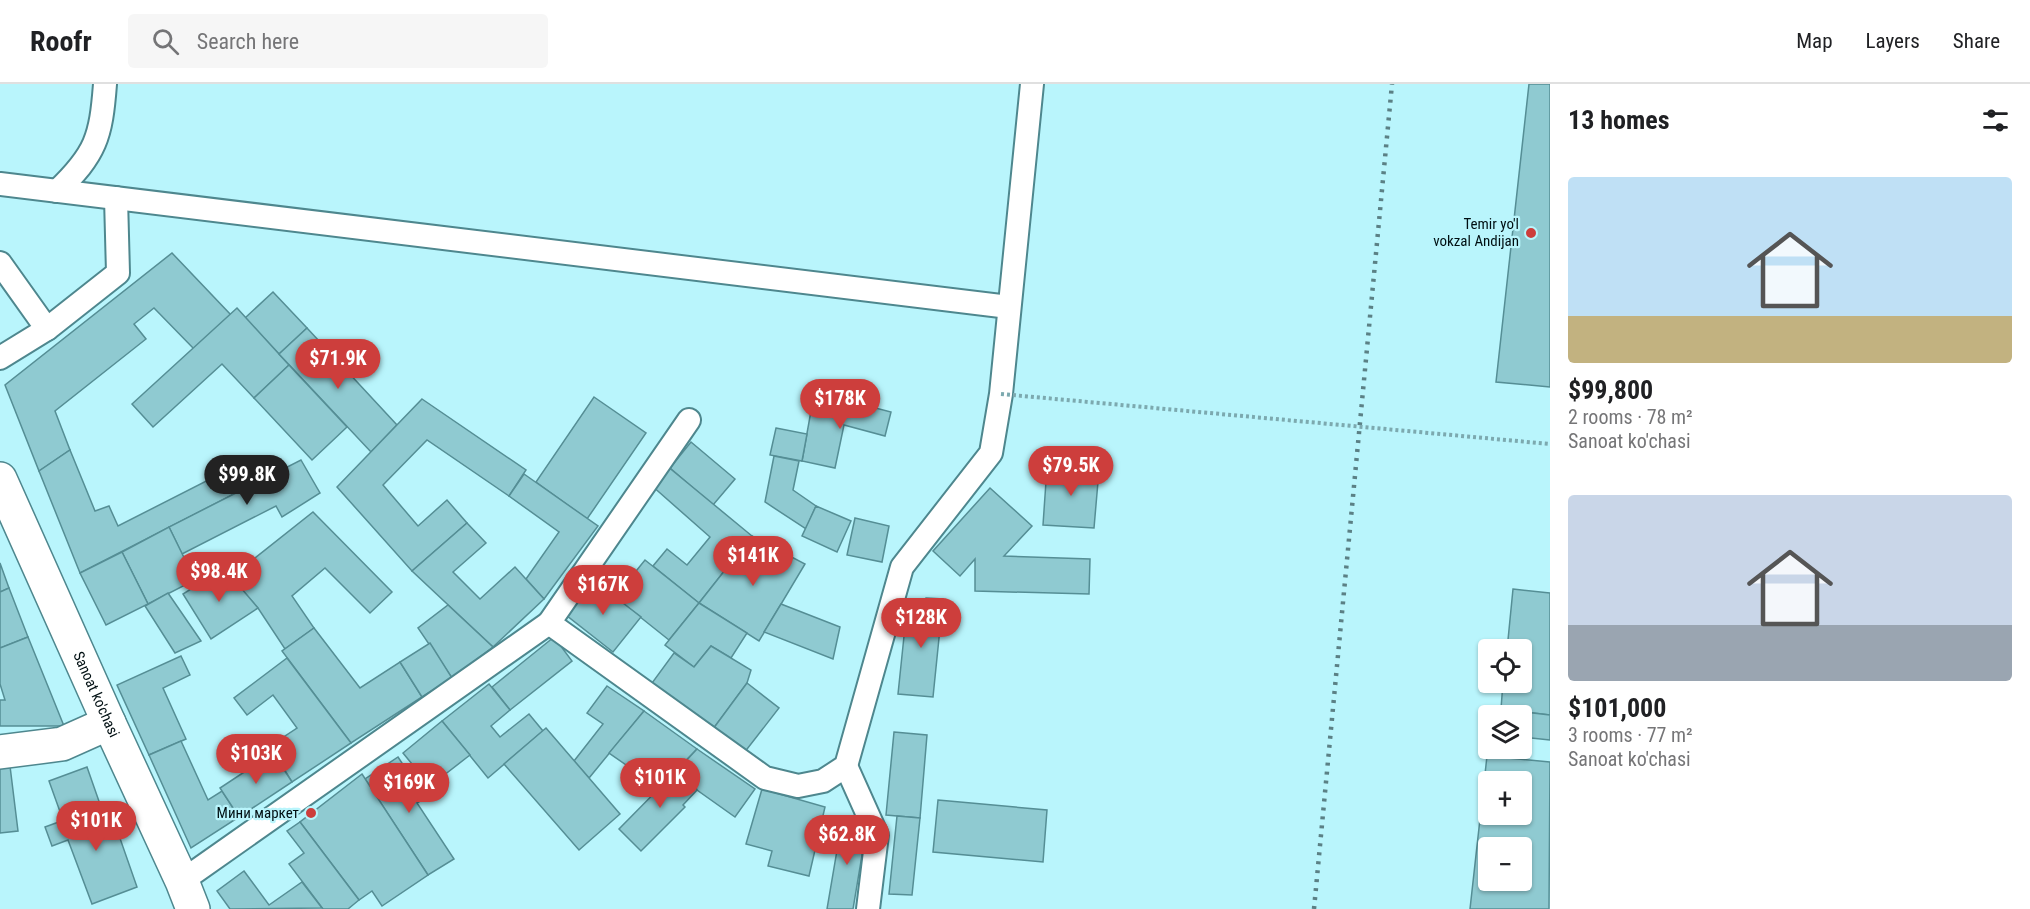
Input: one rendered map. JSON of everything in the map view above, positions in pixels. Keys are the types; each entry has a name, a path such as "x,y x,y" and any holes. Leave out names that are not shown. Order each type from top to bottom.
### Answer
{"street":[{"name":"Sanoat ko'chasi","path":"0,479 188,895"},
{"path":"0,753 62,744 109,723"}],"lane":[{"path":"57,191 87,160 98,137 105,84"},
{"path":"868,909 877,835 846,766 902,567 991,453 1001,394 1032,84"},
{"path":"0,184 1010,307"},
{"path":"0,358 47,329 118,273 116,198"},
{"path":"0,263 47,329"},
{"path":"188,895 549,623 688,420"},
{"path":"549,623 765,778 798,786 823,781 846,766"}],"path":[{"path":"1001,394 1550,444"}],"building":[{"name":"Temir yo'l vokzal Andijan","path":"1529,84 1550,84 1550,387 1496,382"},
{"path":"172,253 231,315 194,349 154,308 134,324 146,339 55,411 70,450 39,471 5,385"},
{"path":"273,292 307,328 279,354 245,318"},
{"path":"237,308 289,365 254,398 222,364 153,427 132,404"},
{"path":"307,328 397,425 371,452 279,354"},
{"path":"289,365 347,427 312,460 254,398"},
{"path":"594,397 646,433 587,519 536,482"},
{"path":"422,399 526,470 509,496 427,440 383,485 418,526 447,500 467,523 412,571 337,487"},
{"path":"841,399 891,412 885,436 844,425 835,468 802,461 811,411 837,416"},
{"path":"776,428 807,434 802,461 770,455"},
{"path":"691,442 735,479 713,505 670,468"},
{"path":"70,450 95,511 109,506 118,526 222,473 232,495 80,573 39,471"},
{"path":"774,456 799,461 793,490 816,506 806,529 765,502"},
{"path":"301,460 320,493 282,517 276,506 182,554 169,527"},
{"path":"667,466 752,536 699,603 653,566 667,549 687,565 710,537 651,485"},
{"path":"1047,467 1099,470 1094,528 1043,525"},
{"path":"524,474 598,526 544,599 526,579 559,532 509,496"},
{"path":"990,488 1032,526 1004,556 1090,559 1089,594 975,591 975,559 960,576 933,551"},
{"path":"816,506 851,521 837,552 802,536"},
{"path":"313,512 392,592 370,613 325,568 292,596 314,628 285,649 258,608 231,577"},
{"path":"855,518 889,526 882,562 847,555"},
{"path":"467,523 486,543 453,572 480,599 515,567 544,599 493,647 412,571"},
{"path":"169,527 195,580 148,604 122,552"},
{"path":"752,536 805,564 759,641 699,603"},
{"path":"122,552 148,604 106,625 80,573"},
{"path":"645,560 699,603 669,640 615,597"},
{"path":"0,563 9,588 0,592"},
{"path":"224,568 258,608 211,639 183,594"},
{"path":"593,580 641,617 613,652 566,615"},
{"path":"9,588 28,637 0,648 0,592"},
{"path":"1513,589 1550,593 1550,715 1532,713 1532,705 1501,705 1502,693 1532,693 1532,639 1508,639"},
{"path":"168,593 201,641 175,653 145,606"},
{"path":"926,598 943,599 933,697 898,694 906,617"},
{"path":"699,603 747,633 731,658 711,646 694,667 665,645"},
{"path":"781,604 840,627 833,659 764,632"},
{"path":"448,605 493,647 452,678 418,628"},
{"path":"314,628 360,688 400,662 422,697 351,743 282,651"},
{"path":"28,637 64,726 0,726 0,700 5,700 0,684 0,648"},
{"path":"554,637 572,661 510,710 492,687"},
{"path":"430,643 452,678 422,697 400,662"},
{"path":"711,646 751,670 747,683 713,729 652,683 674,653 694,667"},
{"path":"181,656 190,675 163,688 186,739 149,755 117,685"},
{"path":"287,658 351,743 292,782 270,746 297,728 273,695 247,715 234,698"},
{"path":"747,683 779,708 744,753 713,729"},
{"path":"489,684 510,710 491,726 500,737 529,714 543,731 488,778 442,721"},
{"path":"607,686 644,711 589,778 574,761 603,724 587,713"},
{"path":"644,711 697,749 659,788 609,753"},
{"path":"1532,713 1550,715 1550,740 1532,738"},
{"path":"442,721 470,755 430,786 403,753"},
{"path":"546,728 620,814 579,850 504,764"},
{"path":"894,732 927,735 920,818 886,815"},
{"path":"181,741 208,800 222,791 239,817 191,848 149,755"},
{"path":"697,749 755,789 735,817 697,790 685,762"},
{"path":"273,753 292,782 239,817 220,788"},
{"path":"398,757 425,798 417,803 454,859 428,875 365,779"},
{"path":"1487,759 1550,762 1549,909 1470,909 1479,825 1532,825 1532,771 1485,771"},
{"path":"685,762 697,790 683,805 685,807 641,851 619,829"},
{"path":"10,766 18,831 0,833 0,767"},
{"path":"87,767 101,807 63,820 49,781"},
{"path":"362,774 428,875 382,906 372,891 359,900 300,822"},
{"path":"762,789 825,807 809,876 768,866 772,851 746,844"},
{"path":"938,800 1047,810 1043,862 933,852"},
{"path":"108,804 137,887 92,904 68,840 52,846 45,827"},
{"path":"897,816 920,818 912,895 889,894"},
{"path":"842,821 867,825 853,909 827,909"},
{"path":"300,822 359,900 348,909 323,909 289,864 304,853 287,831"},
{"path":"244,871 269,905 302,882 322,908 230,909 217,891"}],"railway":[{"path":"1314,909 1392,84"}],"place":[{"name":"Temir yo'l vokzal Andijan","path":"1531,233"},
{"name":"Мини маркет","path":"311,813"}]}
